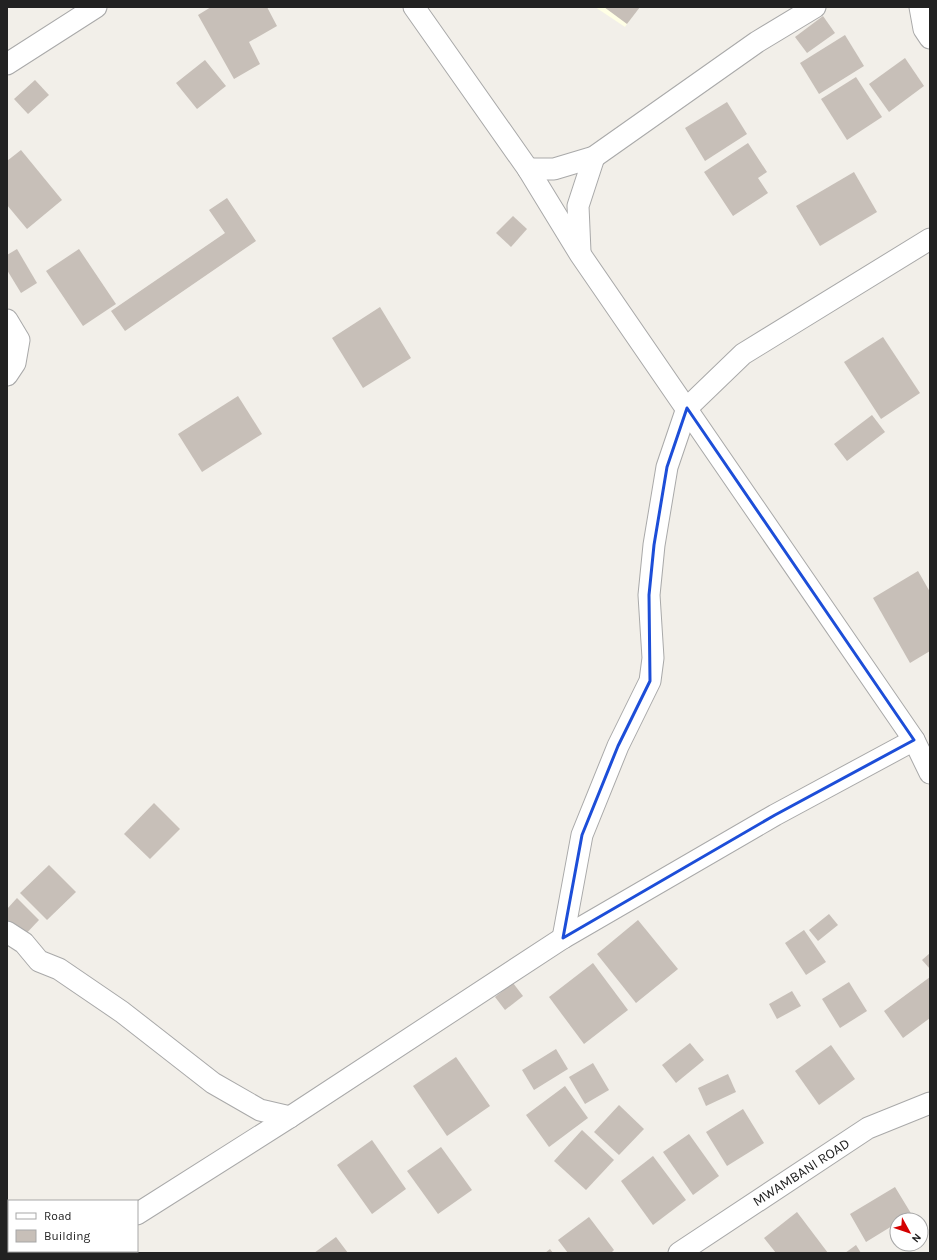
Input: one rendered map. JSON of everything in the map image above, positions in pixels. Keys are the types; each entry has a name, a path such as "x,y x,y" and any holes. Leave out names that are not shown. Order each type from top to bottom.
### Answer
{"street":[{"path":"7,64 96,7"},
{"path":"414,7 528,170 580,254 914,740 930,773"},
{"path":"528,170 554,169 594,157 757,42 815,7"},
{"path":"920,7 924,29 930,38"},
{"path":"580,254 578,206 594,157"},
{"path":"563,938 582,835 618,746 650,681 652,658 649,595 654,545 667,468 687,408 743,354 930,239"},
{"path":"7,320 20,340 15,363 7,375"},
{"path":"138,1213 290,1117 563,938 775,815 914,740"},
{"path":"7,932 24,943 39,961 59,969 122,1012 213,1083 260,1110 290,1117"},
{"name":"MWAMBANI ROAD","path":"679,1253 868,1128 930,1103"}],"highlighted area":[{"path":"687,408 914,740 775,815 563,938 582,835 618,746 650,681 649,595 654,545 667,467"}],"shaded area":[{"path":"595,7 639,7 625,27"}],"building":[{"path":"211,7 267,7 277,26 249,42 260,64 234,79 198,15"},
{"path":"604,7 640,7 627,24"},
{"path":"823,16 835,33 807,53 795,37"},
{"path":"845,35 864,66 819,94 800,63"},
{"path":"905,58 924,86 889,112 869,84"},
{"path":"205,60 226,86 197,109 176,83"},
{"path":"856,77 882,117 847,140 821,99"},
{"path":"35,80 49,95 28,114 14,99"},
{"path":"727,102 747,134 705,161 685,128"},
{"path":"748,143 767,172 758,178 768,193 733,216 704,172"},
{"path":"21,150 62,200 27,229 7,205 7,161"},
{"path":"854,172 877,212 820,246 796,206"},
{"path":"227,198 256,241 125,331 111,311 225,233 209,210"},
{"path":"513,216 527,229 511,247 496,233"},
{"path":"17,249 37,283 21,293 7,270 7,255"},
{"path":"79,249 116,304 83,326 46,271"},
{"path":"380,307 411,358 363,388 332,338"},
{"path":"883,337 920,393 881,419 844,362"},
{"path":"238,396 262,434 202,472 178,434"},
{"path":"872,415 885,432 847,461 834,444"},
{"path":"918,571 930,592 930,651 910,663 873,598"},
{"path":"154,803 180,829 150,859 124,834"},
{"path":"49,865 76,892 47,920 20,893"},
{"path":"17,898 39,920 21,939 7,926 7,909"},
{"path":"829,914 838,925 818,941 809,930"},
{"path":"638,920 678,969 636,1003 597,954"},
{"path":"804,930 826,962 806,975 785,943"},
{"path":"930,953 930,969 922,960"},
{"path":"593,963 628,1010 584,1044 549,997"},
{"path":"930,977 930,1018 903,1038 884,1011"},
{"path":"849,982 867,1011 840,1028 822,999"},
{"path":"513,983 523,996 505,1010 495,997"},
{"path":"792,991 801,1006 777,1019 769,1004"},
{"path":"690,1043 704,1060 676,1083 662,1065"},
{"path":"831,1045 855,1079 819,1105 795,1071"},
{"path":"556,1049 568,1069 534,1090 522,1070"},
{"path":"456,1057 490,1106 447,1136 413,1086"},
{"path":"593,1063 609,1090 585,1104 569,1077"},
{"path":"728,1074 736,1092 706,1106 698,1088"},
{"path":"565,1086 588,1118 549,1147 526,1115"},
{"path":"619,1105 644,1129 619,1155 594,1132"},
{"path":"743,1109 764,1143 727,1166 706,1132"},
{"path":"582,1130 614,1160 586,1190 554,1161"},
{"path":"689,1134 719,1176 693,1195 663,1152"},
{"path":"372,1140 406,1189 372,1214 337,1165"},
{"path":"441,1147 472,1190 438,1214 407,1171"},
{"path":"653,1156 686,1200 653,1225 621,1181"},
{"path":"895,1187 910,1212 889,1212 889,1228 866,1242 850,1214"},
{"path":"797,1212 828,1253 776,1253 764,1238"},
{"path":"589,1217 614,1250 611,1253 568,1253 558,1240"},
{"path":"336,1237 348,1253 314,1253"},
{"path":"856,1245 861,1253 845,1253"},
{"path":"550,1249 553,1253 545,1253"}]}
